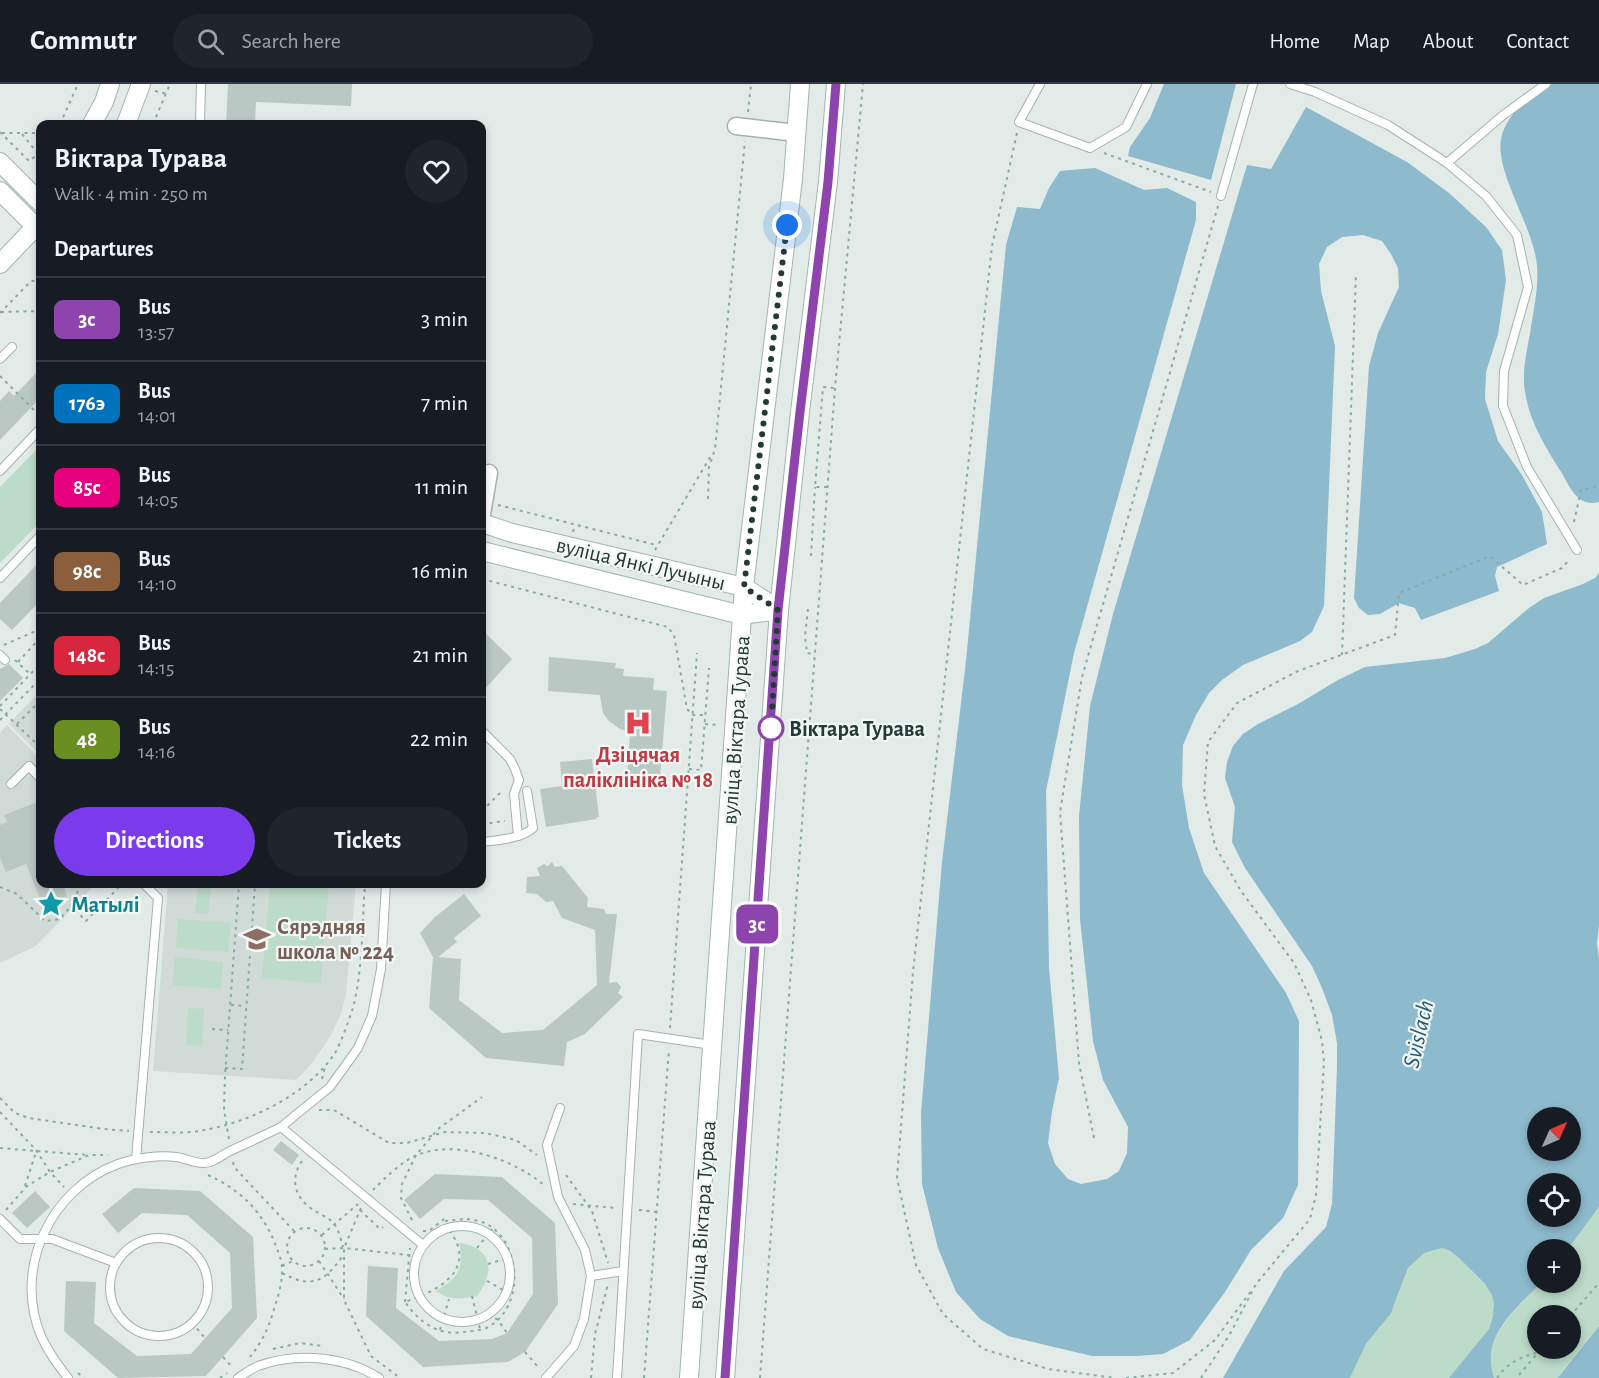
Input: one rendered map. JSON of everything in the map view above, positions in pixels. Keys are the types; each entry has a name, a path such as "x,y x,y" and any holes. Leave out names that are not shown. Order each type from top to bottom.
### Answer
{"main road":[{"path":"94,120 110,84"},
{"name":"вуліца Віктара Турава","path":"689,1378 744,587 793,179 800,84"},
{"name":"вуліца Віктара Турава","path":"725,1378 778,610 828,182 836,84"},
{"path":"128,120 147,87"},
{"path":"0,162 36,198"},
{"path":"0,191 36,223"},
{"path":"0,264 36,229"},
{"name":"вуліца Янкі Лучыны","path":"486,524 744,587 778,610"},
{"name":"вуліца Янкі Лучыны","path":"486,552 742,615 778,610"}],"street":[{"path":"741,126 796,133"},
{"path":"488,509 489,473"}],"lane":[{"path":"200,120 201,84"},
{"path":"1040,84 1019,122 1090,148 1126,127 1147,84"},
{"path":"1221,196 1253,84"},
{"path":"1290,84 1315,92 1388,125 1447,163 1486,196 1517,234 1528,287 1504,371 1503,406 1527,467 1577,550"},
{"path":"1447,163 1502,116 1546,84"},
{"path":"0,359 12,347"},
{"path":"0,471 36,433"},
{"path":"0,578 36,540"},
{"path":"486,736 510,759 519,780 514,794 518,836"},
{"path":"11,784 29,766 36,773"},
{"path":"486,841 518,836 533,828 527,791"},
{"path":"136,1158 158,898 151,888"},
{"path":"68,1378 51,1356 34,1313 32,1274 41,1239 55,1212 70,1194 97,1174 136,1158 177,1157 205,1164 281,1127 330,1087 358,1048 372,1016 381,969 386,888"},
{"path":"617,1378 638,1034 713,1045"},
{"path":"547,1378 574,1346 584,1319 591,1276 585,1250 558,1197 547,1145 560,1107"},
{"path":"281,1127 423,1245"},
{"path":"0,1218 20,1239 51,1239 117,1263"},
{"path":"446,1224 490,1231 509,1258 510,1293 497,1308 478,1319 464,1322 444,1318 427,1308 414,1284 414,1256 446,1224"},
{"path":"148,1238 165,1238 180,1242 194,1251 203,1264 208,1280 208,1296 202,1311 192,1323 178,1332 162,1336 146,1334 131,1327 119,1316 112,1301 110,1285 113,1269 121,1255 134,1244 148,1238"},
{"path":"591,1276 623,1271"},
{"path":"238,1378 256,1367 283,1359 306,1358 335,1360 368,1371 379,1378"}],"path":[{"path":"62,120 78,84"},
{"path":"155,120 170,84"},
{"path":"708,499 709,467 715,449 741,126 751,84"},
{"path":"760,1378 827,487 863,84"},
{"path":"147,87 167,95"},
{"path":"1019,122 992,246 913,972 897,1178 916,1265 943,1314 983,1349 1048,1369 1115,1378"},
{"path":"1,133 36,133"},
{"path":"1,133 29,161 36,157"},
{"path":"21,133 36,150"},
{"path":"1090,148 1221,196 1082,677 1060,812 1079,1063 1094,1138"},
{"path":"1342,656 1356,273"},
{"path":"1,312 31,281 36,281"},
{"path":"1,312 36,311"},
{"path":"0,376 36,412"},
{"path":"811,556 823,387 835,388"},
{"path":"488,509 657,545 715,449"},
{"path":"1570,538 1581,490 1599,486"},
{"path":"815,487 827,487"},
{"path":"1126,1378 1173,1373 1215,1340 1310,1219 1317,1195 1323,1052 1311,1000 1294,963 1241,891 1215,846 1204,794 1208,742 1238,703 1298,671 1395,634 1399,592 1490,556 1523,585 1562,568 1577,550"},
{"path":"486,580 668,627 674,635 687,709 693,714 706,716"},
{"path":"808,609 805,636 807,653 814,654"},
{"path":"2,654 36,632"},
{"path":"18,662 36,642"},
{"path":"693,714 697,653"},
{"path":"36,668 0,708 36,743"},
{"path":"689,769 702,770 709,668"},
{"path":"0,720 36,682"},
{"path":"17,724 36,705"},
{"path":"486,807 502,790 503,800"},
{"path":"486,823 506,820"},
{"path":"0,887 16,894 45,921 60,919 71,906 79,888"},
{"path":"71,906 86,921 118,888"},
{"path":"239,888 225,1068 242,1069 255,888"},
{"path":"0,1098 15,1113 29,1118 104,1129 138,1131 202,1131 231,1125 280,1104 319,1072 335,1052 352,1009 358,974 365,888"},
{"path":"230,1005 246,1006"},
{"path":"212,1029 228,1030"},
{"path":"288,1097 300,1100 318,1110 334,1110 388,1143 407,1143 445,1132 485,1133 516,1140 567,1176 592,1211 608,1258 608,1288 595,1334 591,1378"},
{"path":"407,1219 416,1227 401,1198 402,1184 416,1155 438,1129 482,1097"},
{"path":"0,1112 36,1150 50,1172 70,1194"},
{"path":"0,1148 136,1158"},
{"path":"24,1189 36,1150"},
{"path":"322,1236 392,1172 416,1155 444,1150 481,1152 512,1164 536,1178 558,1197 576,1205 657,1212"},
{"path":"0,1218 24,1189 50,1172 89,1155"},
{"path":"304,1158 295,1174 300,1197 310,1208 335,1225 344,1248"},
{"path":"202,1172 224,1182 257,1210 269,1228 282,1266 269,1328 250,1358"},
{"path":"344,1300 342,1257 366,1197"},
{"path":"360,1210 380,1229 387,1222"},
{"path":"405,1302 444,1283 452,1277 456,1269 459,1249 444,1221 467,1219 486,1223 490,1231 509,1250 509,1258 514,1269 505,1310 498,1320 480,1329 456,1333 440,1331 427,1325 412,1312 405,1302 414,1256 410,1244"},
{"path":"421,1231 446,1224"},
{"path":"300,1228 312,1228 322,1236 326,1249 319,1261 305,1266 293,1260 289,1255 287,1242 294,1231 300,1228"},
{"path":"477,1248 490,1231"},
{"path":"326,1249 344,1248 414,1256"},
{"path":"282,1272 304,1282 315,1282 328,1275 342,1257"},
{"path":"488,1264 509,1258"},
{"path":"282,1266 293,1260"},
{"path":"319,1261 344,1300 371,1356 400,1378"},
{"path":"487,1281 510,1293"},
{"path":"1580,1305 1599,1283"},
{"path":"1201,1378 1230,1334 1257,1284"},
{"path":"472,1296 480,1329"},
{"path":"440,1331 449,1299"},
{"path":"489,1314 498,1320 507,1333"},
{"path":"192,1323 205,1338"},
{"path":"525,1352 547,1378"},
{"path":"1497,1378 1503,1368 1518,1358 1527,1355"},
{"path":"1519,1376 1533,1359"},
{"path":"75,1369 84,1378"}],"shaded area":[{"path":"36,695 36,751 9,724"},
{"path":"7,725 36,755 36,888 92,888 36,946 0,963 0,733"},
{"name":"Сярэдняя школа № 224","path":"168,888 356,888 346,994 341,1014 330,1037 312,1063 296,1080 153,1071"}],"green space":[{"path":"36,450 36,526 0,563 0,487"},
{"path":"198,888 211,888 208,914 195,913"},
{"path":"270,888 329,888 321,983 262,978"},
{"path":"178,919 231,923 228,952 176,948"},
{"path":"175,957 223,962 221,989 172,985"},
{"path":"188,1008 204,1009 202,1046 186,1045"},
{"path":"1599,1207 1599,1326 1581,1348 1581,1305 1527,1305 1527,1359 1572,1359 1557,1378 1494,1378 1491,1363 1492,1350 1496,1337 1511,1314 1531,1293 1581,1293 1581,1239 1575,1239"},
{"path":"459,1243 470,1245 478,1250 488,1262 487,1278 477,1296 456,1298 436,1291 453,1279 459,1270 461,1254"},
{"path":"1442,1248 1460,1259 1487,1286 1492,1295 1495,1307 1493,1319 1482,1341 1449,1378 1350,1378 1366,1344 1380,1327 1397,1299 1408,1268 1424,1253"}],"water":[{"path":"1164,84 1236,84 1211,180 1128,156 1130,147 1150,118"},
{"path":"1552,84 1599,84 1599,502 1592,503 1576,496 1541,438 1528,407 1524,373 1536,291 1537,266 1529,234 1509,184 1501,153 1501,139 1508,121 1528,100"},
{"path":"1306,107 1407,162 1449,193 1486,227 1502,250 1506,280 1498,334 1486,372 1485,399 1498,441 1522,475 1542,512 1547,544 1497,567 1495,576 1499,591 1421,620 1415,608 1399,603 1380,614 1368,615 1359,608 1354,598 1369,366 1378,333 1399,287 1398,268 1382,241 1363,235 1342,237 1327,247 1319,264 1321,291 1335,346 1324,606 1312,632 1300,641 1243,665 1222,680 1209,693 1183,745 1182,785 1189,828 1204,873 1286,993 1299,1021 1298,1185 1283,1218 1251,1250 1225,1292 1190,1340 1163,1354 1092,1356 1008,1336 980,1319 956,1292 938,1248 922,1184 921,1113 942,862 966,661 1006,245 1017,207 1040,209 1049,188 1060,171 1095,168 1144,190 1167,188 1196,202 1196,220 1074,653 1046,791 1049,968 1059,1078 1048,1143 1055,1164 1068,1179 1081,1184 1107,1179 1119,1171 1127,1153 1128,1127 1103,1080 1093,1041 1080,919 1079,816 1090,706 1113,614 1247,165 1271,169"},
{"name":"Svislach","path":"1599,573 1599,926 1597,943 1599,959 1599,1207 1575,1239 1527,1239 1527,1293 1531,1293 1502,1325 1496,1337 1491,1363 1494,1378 1449,1378 1489,1329 1494,1303 1485,1284 1459,1258 1442,1248 1424,1253 1408,1268 1391,1313 1366,1344 1350,1378 1223,1378 1284,1271 1326,1227 1332,1204 1337,1068 1337,1043 1332,1015 1312,966 1245,868 1232,842 1235,807 1225,778 1227,762 1233,746 1243,734 1258,724 1365,667 1445,658 1475,649 1488,643 1544,598 1595,578"},
{"path":"1599,1326 1599,1378 1557,1378 1573,1359 1581,1359 1581,1349"}],"building":[{"path":"228,84 352,84 351,106 256,102 255,120 226,120"},
{"path":"36,373 36,402 0,440 0,401 9,391 14,396"},
{"path":"36,565 36,605 12,630 0,619 0,603"},
{"path":"486,634 512,659 486,688"},
{"name":"Дзіцячая паліклініка № 18","path":"549,657 616,663 615,668 624,669 623,676 654,678 653,690 667,691 659,789 638,788 638,781 627,781 630,732 620,729 609,721 603,713 600,695 548,691"},
{"path":"9,664 23,678 0,701 0,669"},
{"path":"592,759 599,817 546,827 540,789 562,786 560,762"},
{"path":"36,802 36,888 64,888 67,896 53,902 55,905 44,909 26,864 6,872 0,858 0,825 7,822 4,815"},
{"path":"552,862 555,867 562,866 588,898 587,907 604,909 606,914 617,914 609,983 617,982 621,987 618,993 623,997 585,1034 567,1042 564,1066 486,1058 429,1008 433,957 420,933 435,917 464,894 481,916 454,938 457,942 438,957 461,959 459,1000 502,1033 543,1030 597,985 595,930 562,918 553,901 546,902 537,894 526,893 527,877 540,876 537,868 544,864 548,866"},
{"path":"281,1141 299,1155 292,1165 273,1150"},
{"path":"435,1174 502,1177 555,1223 558,1304 525,1352 508,1362 423,1367 366,1316 368,1266 398,1268 396,1308 439,1341 492,1339 507,1333 533,1294 532,1238 488,1200 444,1199 420,1219 404,1200"},
{"path":"134,1188 200,1191 253,1237 257,1318 206,1376 118,1378 64,1331 66,1281 96,1282 94,1323 137,1356 191,1354 232,1308 230,1253 187,1215 142,1213 118,1233 102,1214"},
{"path":"35,1191 50,1207 27,1228 12,1213"}],"bus line":[{"name":"3с","path":"725,1378 778,610 828,182 836,84"}],"place":[{"name":"Дзіцячая паліклініка № 18","path":"638,723"},
{"name":"Віктара Турава","path":"771,728"},
{"name":"Матылі","path":"51,904"},
{"name":"Сярэдняя школа № 224","path":"257,939"}],"route":[{"path":"771,728 778,610 744,587 787,225"}]}
